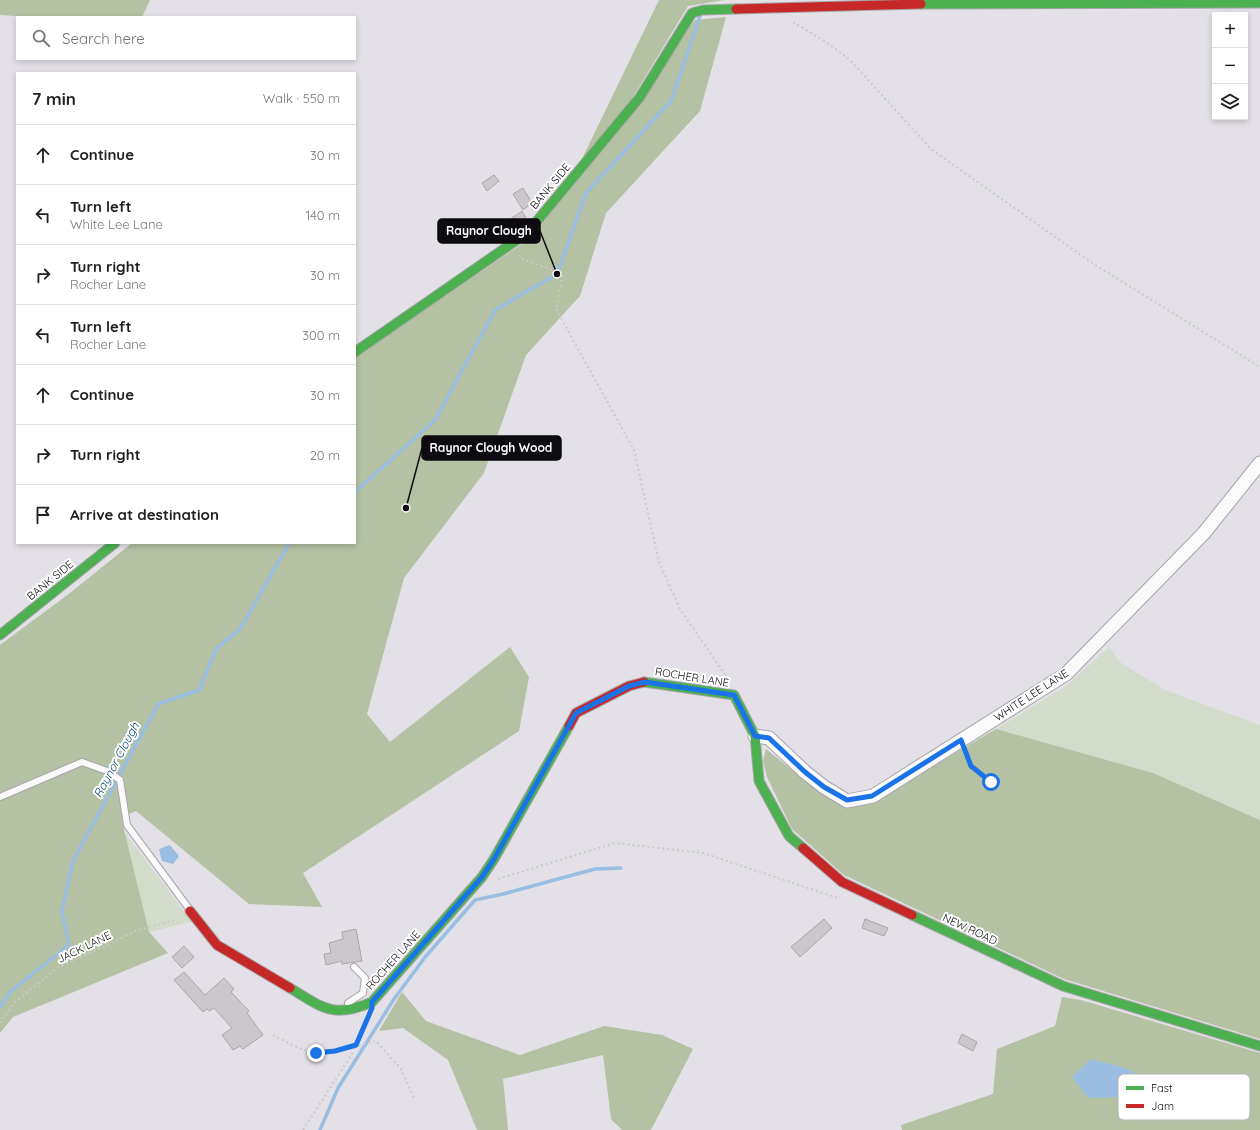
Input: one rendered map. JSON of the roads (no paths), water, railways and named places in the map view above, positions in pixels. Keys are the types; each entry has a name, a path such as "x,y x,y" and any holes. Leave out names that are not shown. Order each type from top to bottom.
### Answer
{"street":[{"name":"BANK SIDE","path":"356,351 527,233 640,97 692,13 703,10 782,7 1007,2 1260,3"},
{"name":"WHITE LEE LANE","path":"755,736 769,738 805,772 824,787 847,800 872,796 1066,674 1204,533 1260,463"},
{"name":"BANK SIDE","path":"0,635 114,544"},
{"name":"ROCHER LANE","path":"190,911 217,945 323,1008 338,1012 356,1009 372,1002 482,877 494,859 576,713 629,686 645,682 734,695 755,736"},
{"name":"NEW ROAD","path":"755,736 759,782 789,836 842,882 1063,986 1260,1046"}],"lane":[{"name":"ROCHER LANE","path":"0,798 82,762 107,772 120,780 127,825 190,911"},
{"path":"323,1008 350,1002 363,993 365,978 354,967"}],"water":[{"path":"170,845 179,856 173,864 162,861 159,849"},
{"path":"1091,1059 1122,1067 1136,1073 1118,1074 1118,1097 1088,1098 1072,1077"}],"waterway":[{"name":"Raynor Clough","path":"356,491 435,420 495,310 557,274 586,193 671,101 700,16"},
{"name":"Raynor Clough","path":"0,1007 10,992 69,945 62,911 73,861 158,704 199,690 216,649 240,629 288,544"},
{"path":"320,1130 338,1088 394,999 426,956 475,900 595,869 621,868"}],"place":[{"name":"Raynor Clough","path":"557,274"},
{"name":"Raynor Clough Wood","path":"406,508"}]}
